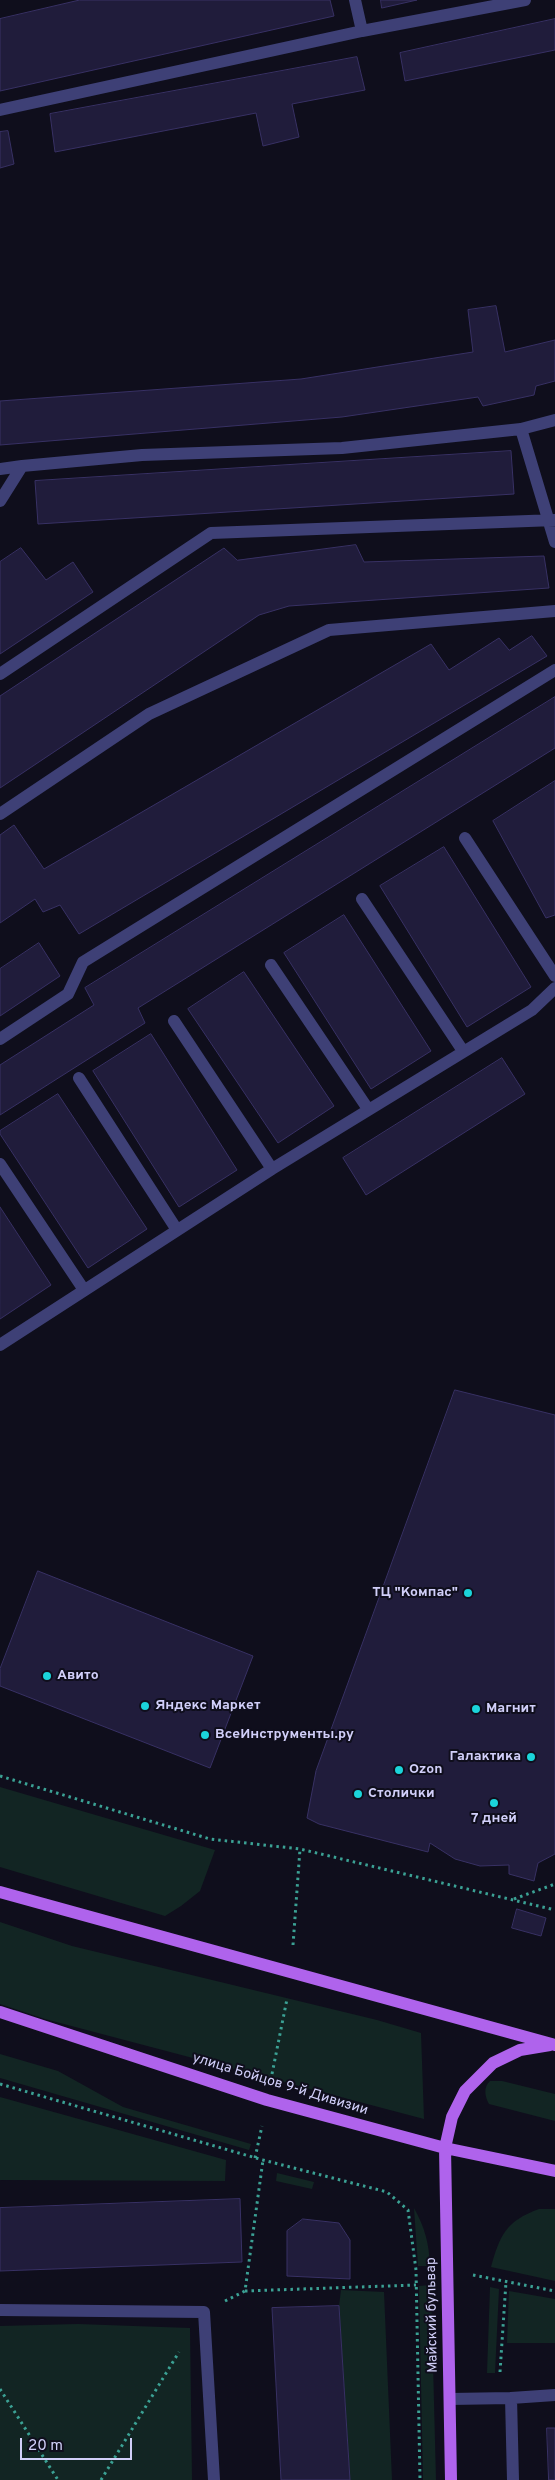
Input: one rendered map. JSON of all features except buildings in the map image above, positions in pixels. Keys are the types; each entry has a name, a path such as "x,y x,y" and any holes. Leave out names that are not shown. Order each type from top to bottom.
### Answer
{"main road":[{"path":"0,1892 291,1974 554,2045"},
{"name":"улица Бойцов 9-й Дивизии","path":"0,2012 268,2100 446,2148 555,2171"},
{"name":"Майский бульвар","path":"451,2480 446,2268 446,2148 452,2117 465,2091 493,2063 520,2050 554,2045"}],"lane":[{"path":"355,0 362,31"},
{"path":"0,110 362,31 525,0"},
{"path":"0,469 142,455 342,448 521,429 555,420"},
{"path":"521,429 552,521 555,542"},
{"path":"0,501 22,466"},
{"path":"0,674 212,533 552,521"},
{"path":"0,814 149,714 329,630 555,611"},
{"path":"0,1039 68,994 83,962 555,670"},
{"path":"465,838 555,976"},
{"path":"362,900 463,1051"},
{"path":"271,965 368,1109"},
{"path":"0,1345 272,1169 532,1010 555,988"},
{"path":"174,1021 272,1169"},
{"path":"79,1078 177,1230"},
{"path":"0,1164 84,1290"},
{"path":"0,2310 204,2312 214,2480"},
{"path":"450,2399 555,2395"},
{"path":"511,2398 513,2480"}],"path":[{"path":"0,1776 210,1839 300,1849 555,1910"},
{"path":"255,2158 268,2100 291,1974 300,1849"},
{"path":"514,1899 555,1884"},
{"path":"0,2084 255,2158 387,2192 408,2210 416,2270 420,2480"},
{"path":"245,2291 263,2160"},
{"path":"416,2270 446,2268 555,2291"},
{"path":"506,2282 499,2376 511,2398"},
{"path":"101,2480 204,2312 245,2291 416,2285"},
{"path":"0,2389 58,2480"}],"green space":[{"path":"0,1787 215,1850 200,1891 165,1916 0,1867"},
{"path":"0,1922 72,1946 377,2020 421,2033 424,2119 45,2019 0,2004"},
{"path":"0,2054 58,2071 123,2107 251,2144 249,2150 0,2078"},
{"path":"490,2081 502,2081 555,2094 555,2121 489,2104 485,2092 486,2086"},
{"path":"0,2097 226,2160 225,2181 0,2180"},
{"path":"277,2173 314,2182 312,2189 276,2181"},
{"path":"414,2208 426,2236 430,2266 418,2266"},
{"path":"539,2209 555,2209 555,2281 491,2267 501,2238 506,2230 519,2219"},
{"path":"431,2285 436,2480 423,2480 419,2286"},
{"path":"490,2287 499,2289 495,2373 487,2373"},
{"path":"341,2290 384,2292 392,2480 350,2480 339,2306"},
{"path":"509,2291 555,2299 555,2343 507,2343"},
{"path":"78,2324 190,2328 192,2480 0,2480 0,2326"}],"place":[{"name":"ТЦ \"Компас\"","path":"468,1593"},
{"name":"Авито","path":"47,1676"},
{"name":"Яндекс Маркет","path":"145,1706"},
{"name":"Магнит","path":"476,1709"},
{"name":"ВсеИнструменты.ру","path":"205,1735"},
{"name":"Галактика","path":"531,1757"},
{"name":"Ozon","path":"399,1770"},
{"name":"Столички","path":"358,1794"},
{"name":"7 дней","path":"494,1803"}]}
